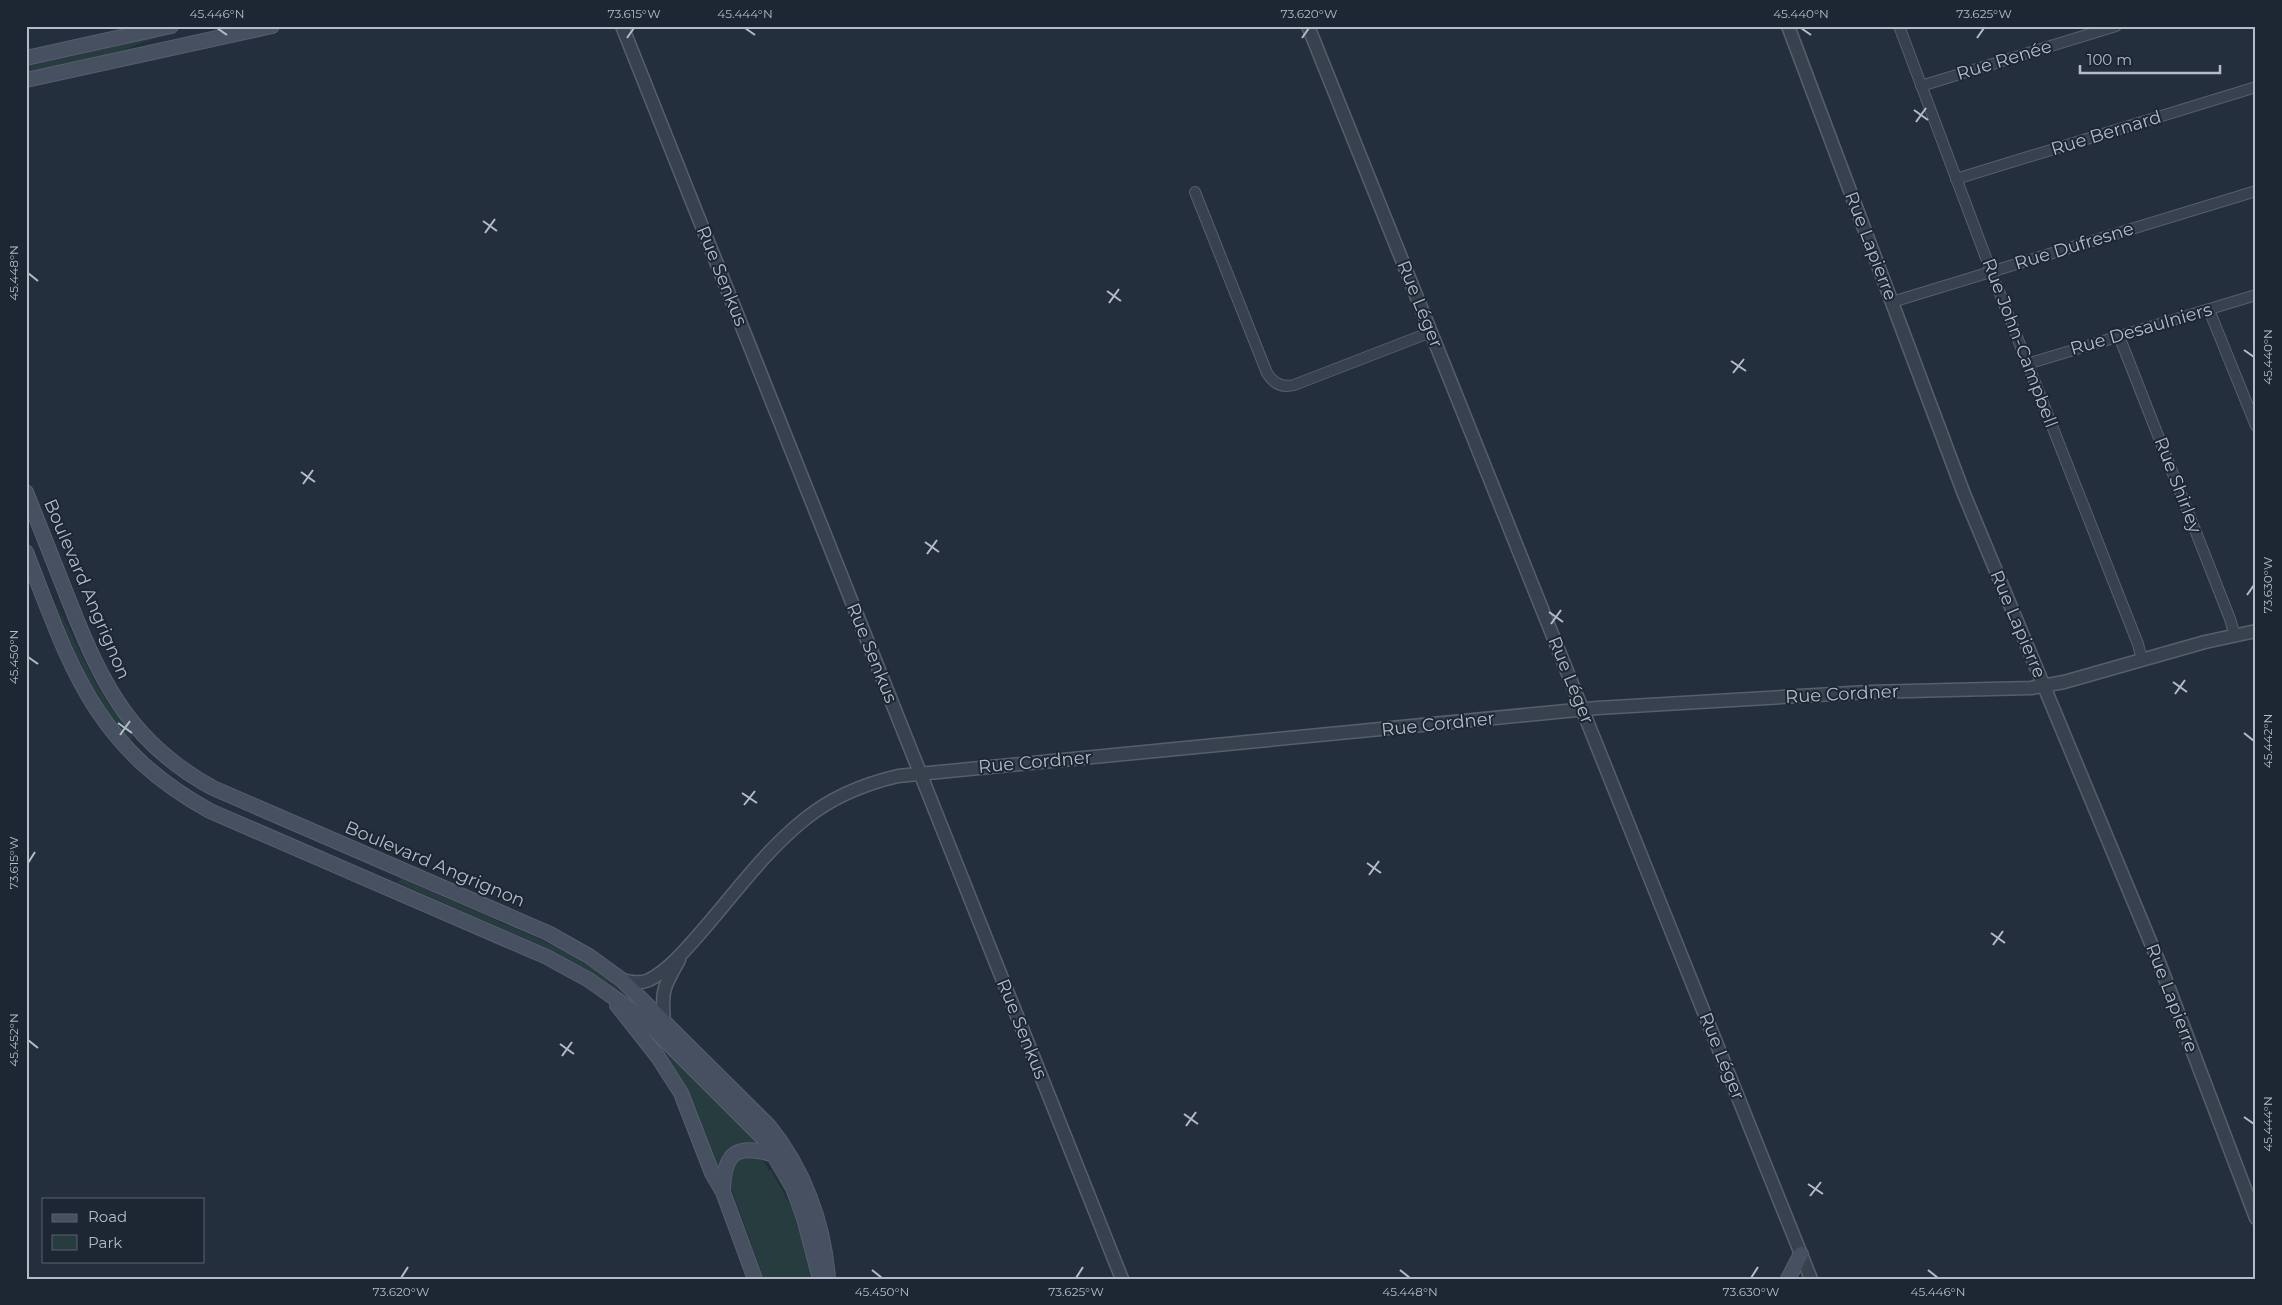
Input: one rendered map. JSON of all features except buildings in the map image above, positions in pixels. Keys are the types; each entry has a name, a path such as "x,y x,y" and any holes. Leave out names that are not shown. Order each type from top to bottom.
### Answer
{"main road":[{"path":"26,58 171,26"},
{"path":"26,80 235,30 272,26"},
{"name":"Boulevard Angrignon","path":"26,492 100,675 132,722 172,761 219,791 561,940 589,956 622,980 769,1126 784,1146 808,1194 825,1256 828,1279"},
{"path":"26,552 66,654 88,698 118,739 136,759 160,779 210,811 541,954 576,972 607,992 655,1030 753,1127 776,1155 798,1200 820,1279"},
{"path":"607,992 648,1043 672,1079 685,1103 712,1172 723,1192 755,1279"},
{"path":"723,1192 723,1172 732,1156 748,1149 776,1155"},
{"path":"1788,1279 1801,1254"}],"street":[{"name":"Rue Senkus","path":"622,26 1122,1279"},
{"name":"Rue Léger","path":"1308,26 1811,1279"},
{"name":"Rue Lapierre","path":"1788,26 1964,494 2160,966 2256,1218"},
{"name":"Rue John-Campbell","path":"1899,26 1991,271 2138,644 2142,660"},
{"name":"Rue Renée","path":"1921,86 2116,26"},
{"name":"Rue Bernard","path":"1956,179 2256,87"},
{"name":"Rue Dufresne","path":"1892,302 2256,190"},
{"path":"1196,192 1267,373 1276,384 1294,385 1431,332"},
{"name":"Rue Desaulniers","path":"2027,364 2256,295"},
{"path":"2210,310 2256,426"},
{"name":"Rue Shirley","path":"2119,336 2230,618 2235,636"},
{"name":"Rue Cordner","path":"684,951 773,849 809,816 839,797 864,785 898,776 1337,735 1583,709 1868,692 2028,688 2044,686 2256,631"},
{"path":"622,980 638,982 648,980 684,951"},
{"path":"664,1022 662,1001 664,986 684,951"}],"green space":[{"path":"161,36 117,52 26,72 28,66"},
{"path":"55,602 94,680 109,705 133,735 132,739 128,739 95,691 77,657"},
{"path":"400,878 562,949 601,973 641,1008 589,971 554,951 398,883"},
{"path":"642,1024 760,1141 758,1145 724,1156 719,1171 715,1170"},
{"path":"748,1156 761,1160 766,1164 769,1171 771,1170 798,1219 812,1279 764,1279 729,1182 734,1166"}]}
